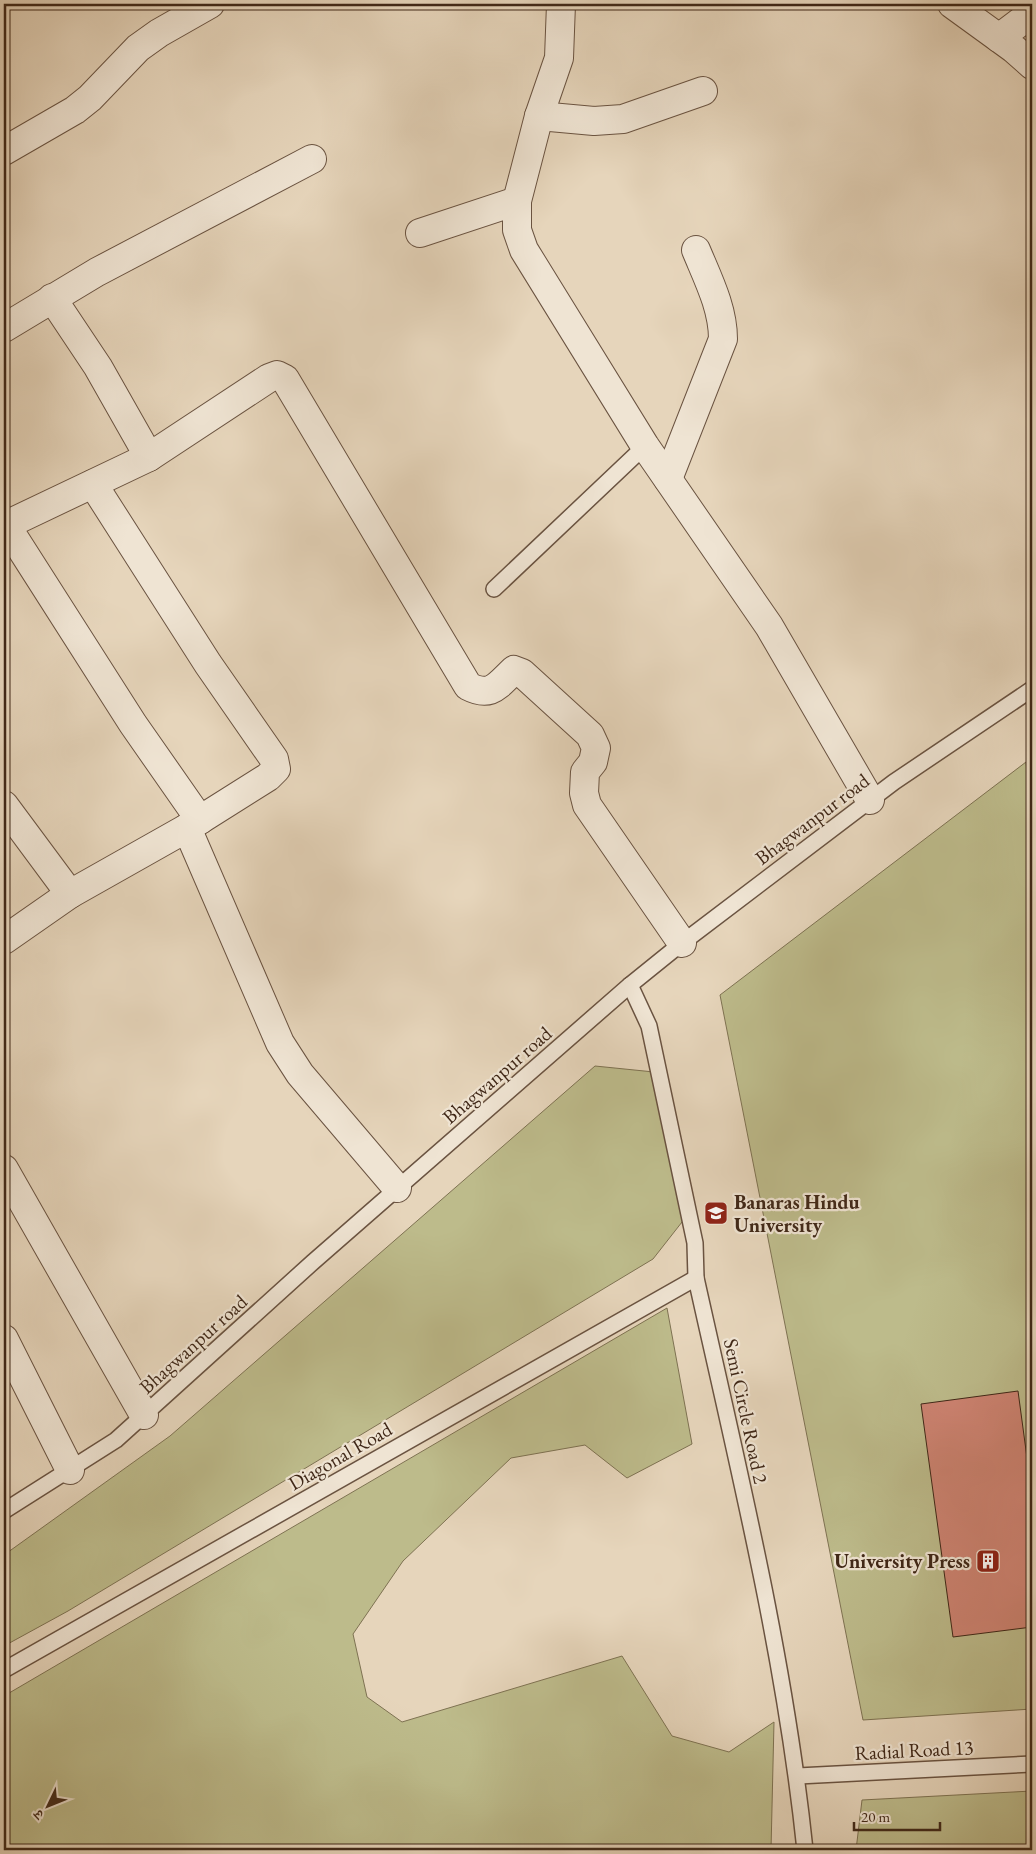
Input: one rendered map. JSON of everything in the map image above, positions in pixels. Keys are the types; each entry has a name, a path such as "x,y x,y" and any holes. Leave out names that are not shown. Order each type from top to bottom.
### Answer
{"street":[{"path":"4,151 76,110 138,48 159,33 210,4"},
{"path":"561,4 559,58 539,116 516,201 517,230 524,250 645,446 769,626 870,800"},
{"path":"952,4 1032,65"},
{"path":"999,38 1032,13"},
{"path":"539,116 594,121 623,119 703,91"},
{"path":"4,328 98,272 312,159"},
{"path":"420,233 516,201"},
{"path":"668,479 723,339 723,322 718,304 696,250"},
{"path":"52,298 98,368 149,457"},
{"path":"397,1188 300,1074 280,1043 193,824 133,724 5,525 149,457 269,378 277,375 285,379 468,686 480,692 491,690 514,670 522,673 590,735 596,748 593,762 586,772 584,793 587,805 682,943"},
{"path":"4,940 70,894 193,824 268,777 276,769 274,759 208,664 93,484"},
{"path":"4,805 70,894"},
{"path":"4,1169 144,1414"},
{"path":"4,1339 70,1470"}],"lane":[{"path":"494,589 645,446"},
{"name":"Bhagwanpur road","path":"4,1511 116,1440 397,1188 630,985 682,943 870,800 1032,689"},
{"name":"Semi Circle Road 2","path":"630,985 649,1026 695,1243 696,1278 768,1605 798,1776 805,1850"},
{"name":"Diagonal Road","path":"4,1670 696,1278"},
{"name":"Radial Road 13","path":"798,1776 1032,1764"}],"shaded area":[{"path":"1026,762 1032,820 1032,1709 863,1720 720,995"},
{"path":"595,1066 654,1072 693,1208 653,1259 68,1611 4,1646 4,1555 170,1436"},
{"path":"667,1308 692,1444 627,1478 585,1445 511,1458 403,1561 353,1634 367,1697 402,1722 622,1656 672,1736 729,1752 774,1722 771,1850 4,1850 4,1696"},
{"path":"1032,1791 1032,1850 856,1850 862,1800"}],"building":[{"name":"University Press","path":"1018,1391 1032,1495 1032,1627 953,1637 921,1404"}],"place":[{"name":"Banaras Hindu University","path":"716,1213"},
{"name":"University Press","path":"988,1561"}]}
